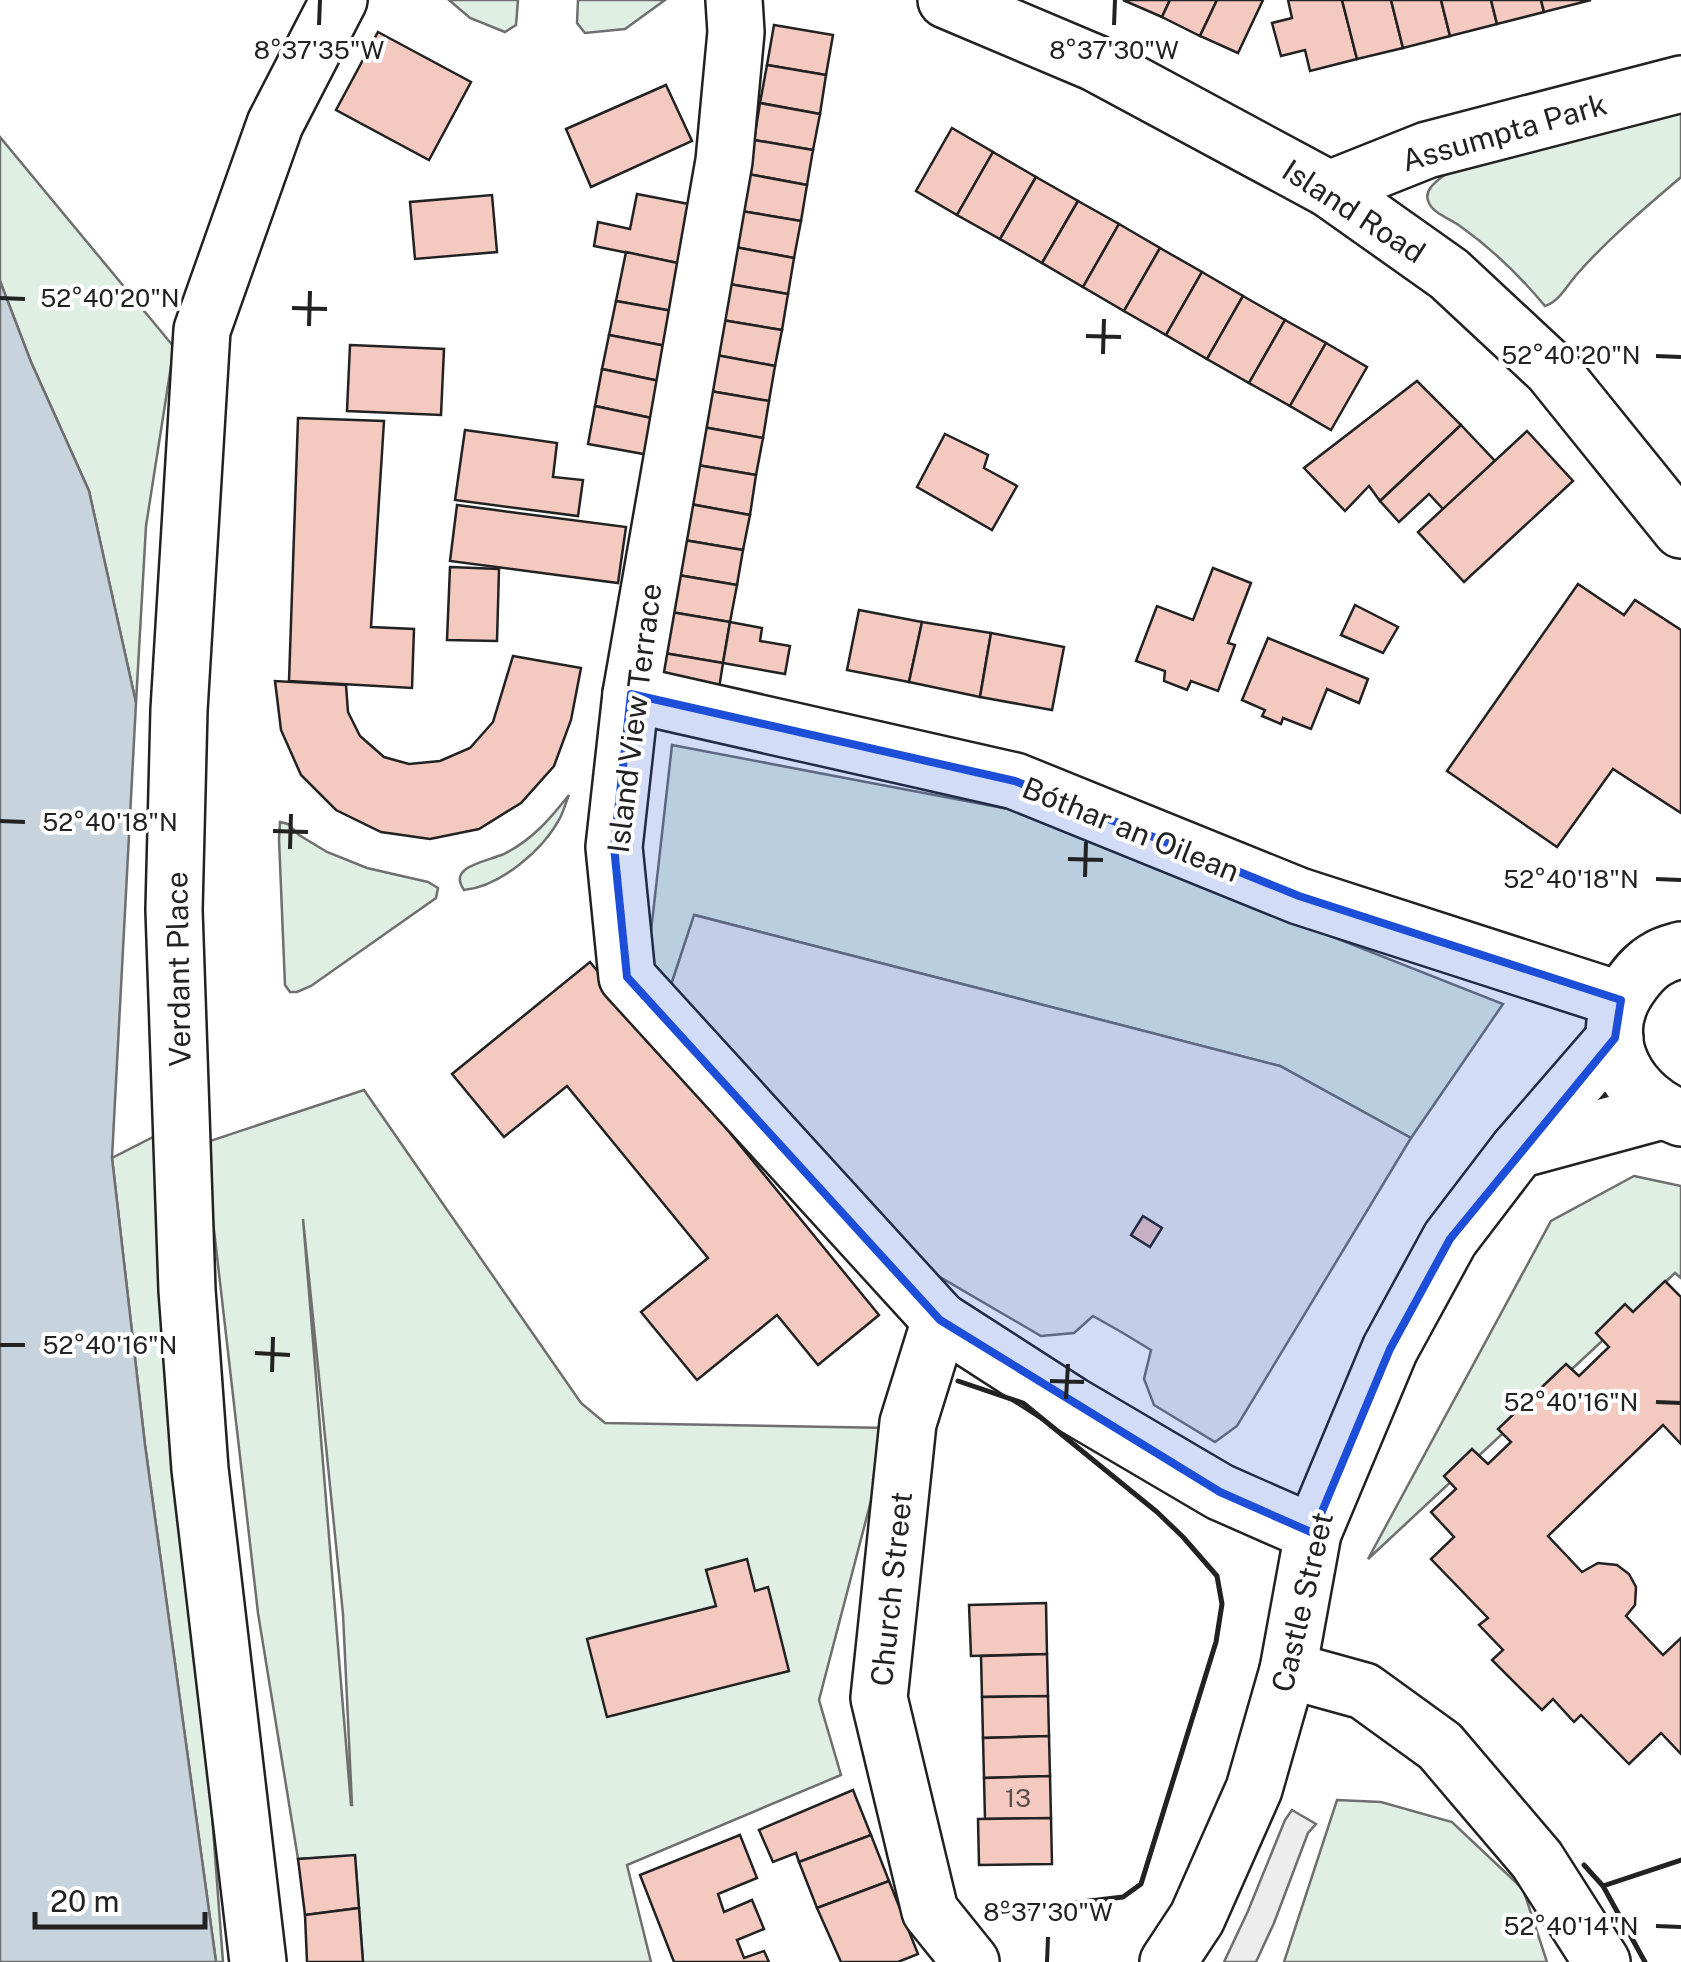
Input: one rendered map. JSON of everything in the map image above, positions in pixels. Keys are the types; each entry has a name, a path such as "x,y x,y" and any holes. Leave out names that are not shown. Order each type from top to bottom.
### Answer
{"street":[{"name":"Verdant Place","path":"258,1962 200,1470 187,1290 174,910 179,710 202,330 276,124 339,0"},
{"name":"Island View Terrace","path":"734,0 736,32 724,161 631,694 614,847 627,976 940,1320 1072,1405 1220,1492 1312,1533"},
{"name":"Island Road","path":"946,0 1095,63 1329,189 1449,274 1551,369 1681,530"},
{"name":"Assumpta Park","path":"1329,189 1427,150 1681,84"},
{"name":"Bóthar an Oilean","path":"631,694 1015,781 1618,1019"},
{"name":"Castle Street","path":"1168,1962 1197,1918 1254,1789 1288,1670 1312,1533 1390,1349 1450,1239 1618,1019 1636,976 1658,958 1681,950"},
{"path":"1618,1019 1622,1067 1638,1092 1671,1114"},
{"path":"1518,1150 1671,1114"},
{"name":"Church Street","path":"940,1320 908,1422 879,1698 930,1911 971,1962"},
{"path":"1288,1670 1364,1691 1440,1746 1537,1860 1602,1962"}],"highlighted area":[{"path":"631,694 1015,781 1299,896 1621,1000 1615,1038 1450,1239 1390,1349 1313,1533 1220,1492 940,1320 627,977 614,847"}],"green space":[{"path":"449,0 518,0 516,25 505,32 470,18"},
{"path":"578,0 665,0 625,29 585,33 577,23"},
{"path":"1681,113 1681,177 1615,235 1559,297 1545,306 1494,253 1435,210 1427,198 1429,190 1447,173"},
{"path":"0,137 174,347 146,526 136,703 89,491 31,362 0,281"},
{"path":"672,745 1008,809 1503,1004 1411,1138 1280,1066 695,915 671,985 648,958"},
{"path":"569,795 553,830 532,854 492,882 464,890 460,879 463,872 523,842"},
{"path":"280,822 327,852 367,868 428,882 438,888 436,898 311,986 290,992 285,985"},
{"path":"364,1090 581,1403 605,1423 890,1428 819,1700 841,1775 627,1865 651,1962 363,1962 355,1856 298,1859 258,1613 204,1143","holes":["303,1219 343,1614 352,1805"]},
{"path":"161,1133 223,1962 216,1962 145,1445 112,1158"},
{"path":"1634,1176 1681,1186 1681,1278 1675,1273 1368,1559 1551,1221"},
{"path":"1337,1800 1381,1802 1452,1822 1523,1889 1547,1962 1284,1962"}],"shaded area":[{"path":"0,281 31,362 89,491 136,703 112,1158 145,1445 216,1962 0,1962"},
{"path":"694,915 1280,1066 1411,1138 1237,1426 1215,1442 1154,1405 1144,1379 1151,1350 1123,1333 1093,1316 1074,1333 1041,1336 909,1259 671,985"},
{"path":"1292,1810 1316,1824 1308,1833 1274,1923 1256,1962 1224,1962 1285,1820"}],"building":[{"path":"1123,0 1170,0 1162,17"},
{"path":"1170,0 1217,0 1200,36 1162,17"},
{"path":"1217,0 1263,0 1238,53 1200,36"},
{"path":"1288,0 1342,0 1357,59 1310,71 1305,50 1281,56 1272,23 1292,18"},
{"path":"1342,0 1391,0 1403,48 1357,59"},
{"path":"1391,0 1441,0 1450,36 1403,48"},
{"path":"1441,0 1491,0 1497,24 1450,36"},
{"path":"1491,0 1541,0 1544,12 1497,24"},
{"path":"1541,0 1591,0 1544,12"},
{"path":"774,25 833,35 826,75 767,65"},
{"path":"378,32 471,82 429,160 336,110"},
{"path":"767,65 826,75 820,114 760,103"},
{"path":"666,85 692,141 591,187 566,129"},
{"path":"760,103 820,114 813,150 754,140"},
{"path":"952,128 993,152 957,215 916,191"},
{"path":"754,140 813,150 807,185 748,174"},
{"path":"993,152 1036,177 1000,239 957,215"},
{"path":"748,174 807,185 801,221 741,211"},
{"path":"1036,177 1078,201 1042,263 1000,239"},
{"path":"637,194 699,206 687,265 594,246 598,222 630,229"},
{"path":"492,195 497,252 415,259 410,202"},
{"path":"1078,201 1119,224 1083,287 1042,263"},
{"path":"741,211 801,221 794,258 735,247"},
{"path":"1119,224 1160,248 1124,311 1083,287"},
{"path":"735,247 794,258 788,294 729,284"},
{"path":"1160,248 1202,272 1166,335 1124,311"},
{"path":"626,252 687,265 678,312 616,301"},
{"path":"1202,272 1243,296 1207,359 1166,335"},
{"path":"729,284 788,294 782,330 722,320"},
{"path":"1243,296 1285,320 1249,383 1207,359"},
{"path":"616,301 678,312 671,347 609,335"},
{"path":"722,320 782,330 775,366 716,355"},
{"path":"1285,320 1326,343 1290,406 1249,383"},
{"path":"609,335 671,347 664,382 602,369"},
{"path":"1326,343 1367,367 1331,430 1290,406"},
{"path":"350,345 444,349 441,415 347,411"},
{"path":"716,355 775,366 769,401 710,391"},
{"path":"602,369 664,382 656,419 595,406"},
{"path":"1417,381 1461,425 1380,501 1369,486 1345,511 1304,468"},
{"path":"710,391 769,401 763,438 703,427"},
{"path":"595,406 656,419 649,455 588,444"},
{"path":"298,418 384,421 371,627 414,629 412,688 289,681"},
{"path":"1461,425 1495,461 1444,510 1429,494 1399,522 1380,501"},
{"path":"703,427 763,438 756,475 697,465"},
{"path":"465,430 557,443 553,477 583,480 578,516 455,500"},
{"path":"1527,431 1573,481 1464,582 1418,532"},
{"path":"945,434 988,455 984,468 1017,486 992,530 917,487"},
{"path":"697,465 756,475 750,515 690,504"},
{"path":"690,504 750,515 743,550 684,540"},
{"path":"457,505 626,527 618,583 450,561"},
{"path":"684,540 743,550 737,585 678,575"},
{"path":"450,567 499,569 497,641 447,640"},
{"path":"1213,568 1251,583 1228,643 1235,645 1218,691 1191,681 1187,690 1164,681 1165,671 1136,661 1157,606 1193,620"},
{"path":"678,575 737,585 730,622 671,612"},
{"path":"1578,584 1624,615 1635,600 1681,630 1681,813 1613,769 1557,847 1447,771"},
{"path":"1355,605 1398,627 1383,653 1341,635"},
{"path":"859,610 922,622 909,682 847,670"},
{"path":"671,612 730,622 723,663 664,653"},
{"path":"730,622 762,628 760,641 790,646 785,674 723,663"},
{"path":"922,622 991,633 980,697 909,682"},
{"path":"991,633 1064,647 1052,710 980,697"},
{"path":"1268,638 1368,679 1359,703 1327,689 1311,729 1283,718 1281,724 1262,716 1265,710 1242,700"},
{"path":"664,653 723,663 717,701 657,690"},
{"path":"513,656 581,668 571,720 554,766 521,803 479,829 430,839 381,832 336,810 301,775 281,730 275,681 346,685 348,712 360,736 384,757 409,764 440,761 470,748 493,722"},
{"path":"590,962 879,1315 818,1365 777,1315 697,1380 641,1312 708,1258 567,1086 504,1137 452,1074"},
{"path":"1143,1216 1162,1228 1150,1247 1131,1235"},
{"path":"1665,1281 1681,1297 1681,1444 1663,1425 1548,1536 1582,1572 1598,1563 1617,1565 1629,1574 1636,1587 1635,1605 1626,1616 1663,1655 1681,1638 1681,1754 1661,1733 1629,1764 1581,1715 1574,1722 1553,1699 1542,1710 1492,1660 1503,1650 1479,1625 1488,1618 1431,1559 1454,1537 1431,1512 1456,1489 1444,1476 1472,1449 1488,1464 1511,1442 1498,1429 1566,1364 1579,1376 1609,1347 1596,1333 1625,1304 1633,1312"},
{"path":"747,1559 755,1591 768,1587 789,1671 607,1717 587,1639 716,1606 706,1570"},
{"path":"1046,1603 1047,1654 971,1656 969,1605"},
{"path":"1047,1654 1048,1696 982,1697 981,1656"},
{"path":"1048,1696 1049,1736 983,1738 982,1697"},
{"path":"1049,1736 1050,1776 984,1778 983,1738"},
{"path":"1050,1776 1051,1818 985,1819 984,1778"},
{"path":"853,1790 871,1835 799,1862 796,1853 773,1862 759,1830"},
{"path":"1051,1818 1052,1864 979,1865 978,1819"},
{"path":"740,1835 757,1878 718,1894 724,1912 752,1900 764,1929 737,1940 744,1958 764,1951 769,1962 674,1962 640,1875"},
{"path":"871,1835 889,1881 817,1908 799,1862"},
{"path":"355,1855 359,1908 305,1915 298,1859"},
{"path":"889,1881 918,1954 898,1962 841,1962 817,1908"},
{"path":"359,1908 363,1962 307,1962 305,1915"}],"wall":[{"path":"958,1381 1023,1403 1157,1512 1217,1576 1222,1604 1216,1642 1141,1884 1123,1897 988,1913"},
{"path":"1603,1886 1681,1860"},
{"path":"1584,1865 1603,1886 1645,1962"}]}
